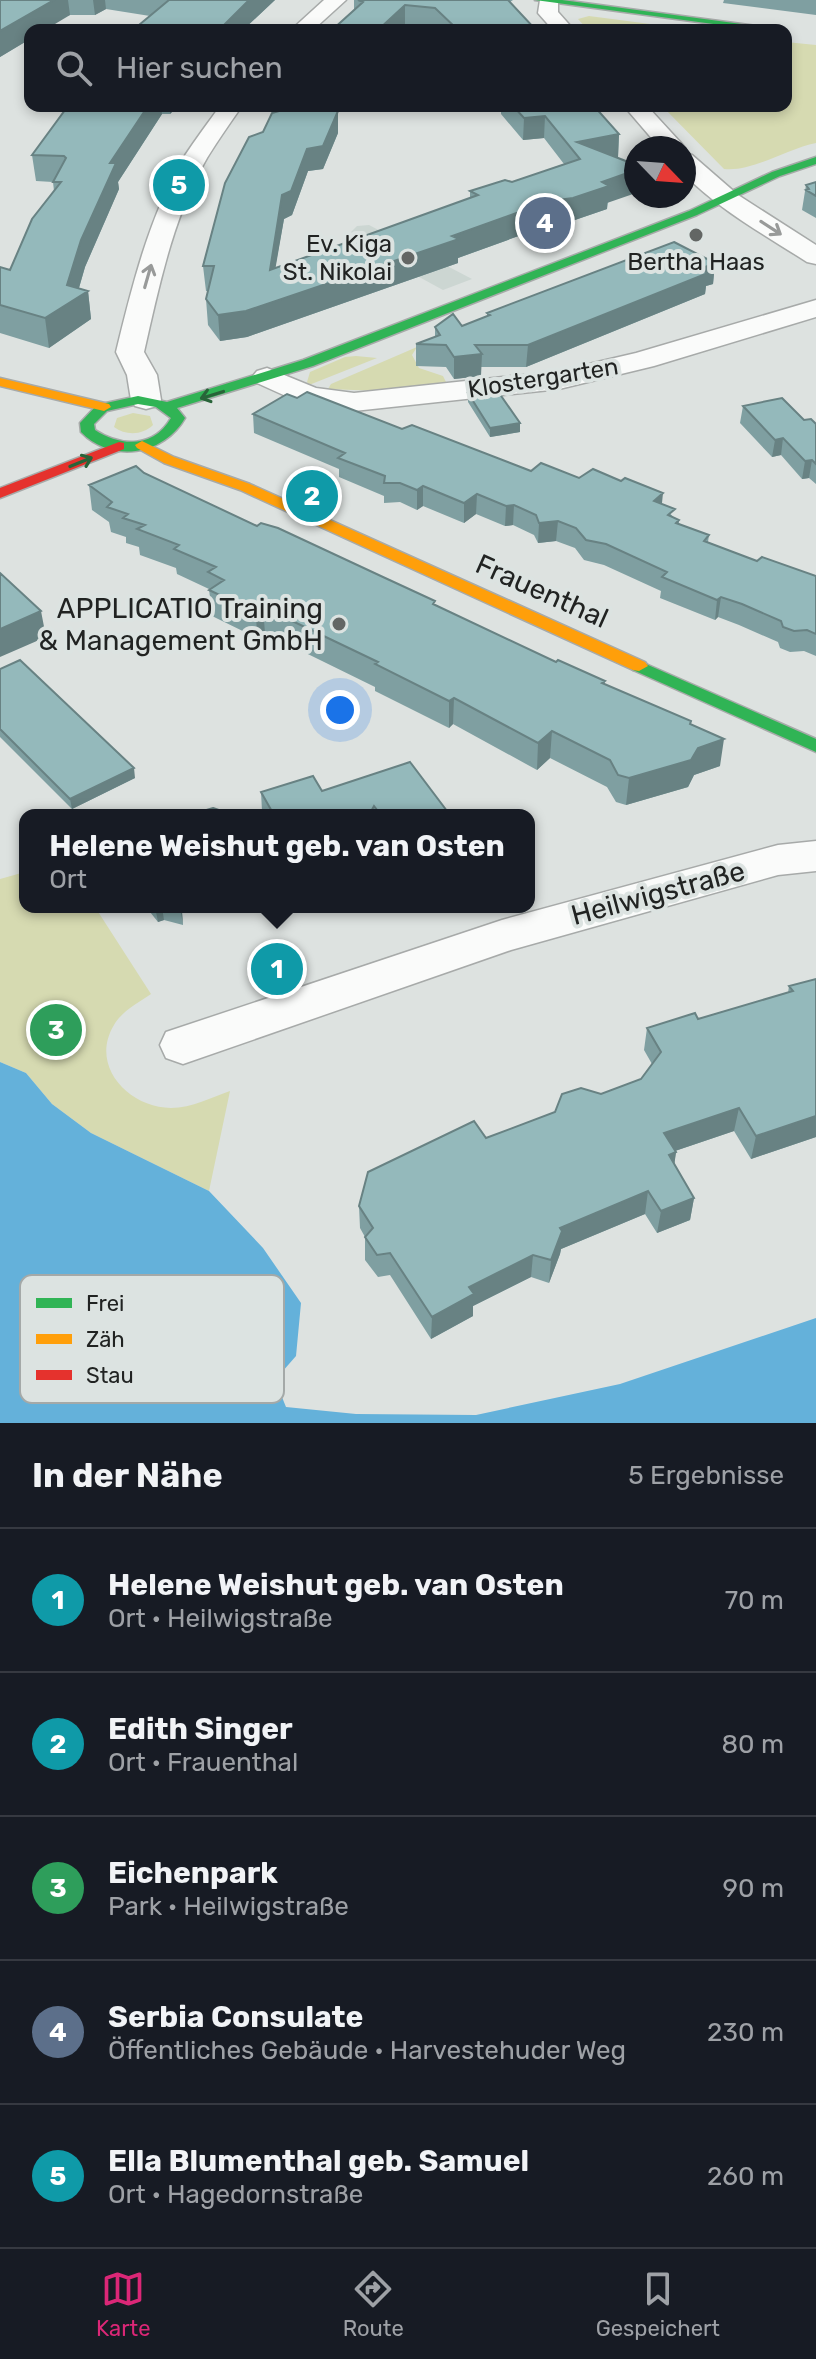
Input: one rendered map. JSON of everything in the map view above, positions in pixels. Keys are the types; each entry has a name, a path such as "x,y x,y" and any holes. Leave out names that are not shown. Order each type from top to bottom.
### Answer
{"street":[{"path":"308,24 336,0"},
{"path":"558,24 548,13 545,1 732,24"},
{"path":"172,431 177,415 157,403 130,352 147,278 177,194 196,157 227,112"},
{"path":"640,112 662,136"},
{"path":"0,394 83,429 97,440 119,446 142,445 244,401 272,380 308,363 728,198 816,160"},
{"path":"696,170 728,198 816,256"},
{"name":"Klostergarten","path":"272,380 309,396 354,402 559,380 616,368 816,308"},
{"path":"83,429 92,414 122,401 157,403 272,380"},
{"path":"0,382 104,407"},
{"name":"Frauenthal","path":"172,431 245,487"},
{"name":"Frauenthal","path":"142,445 169,460 245,487 816,746"},
{"path":"0,493 119,446"},
{"name":"Heilwigstraße","path":"183,1045 502,936 778,860 816,856"}],"shaded area":[{"name":"Ev. Kiga St. Nikolai","path":"369,225 472,279 443,290 346,237 357,226"}],"green space":[{"path":"589,16 650,24 583,24 578,19"},
{"path":"792,43 816,45 816,143 735,169 724,169 696,141 696,136 692,136 668,112 792,112"},
{"path":"417,347 412,355 419,368 443,376 446,382 379,391 328,389 331,384"},
{"path":"345,357 377,358 309,385 307,382 310,372"},
{"path":"133,413 150,416 153,425 134,433 114,427 117,418"},
{"path":"19,874 19,913 99,913 151,994 121,1016 108,1040 106,1055 110,1069 128,1093 155,1106 179,1108 230,1091 209,1191 91,1133 52,1104 26,1073 0,1062 0,879"}],"water":[{"path":"0,1062 26,1073 52,1104 91,1133 209,1191 263,1248 282,1275 20,1275 20,1403 284,1402 286,1407 356,1414 476,1415 620,1384 816,1318 816,1423 0,1423"},
{"path":"284,1278 301,1303 296,1356 284,1370"}],"building":[{"path":"0,0 54,0 0,31"},
{"path":"169,0 249,0 225,24 140,24"},
{"path":"358,0 508,0 530,24 452,24 435,8 405,5 384,24 339,24 363,2"},
{"path":"64,112 144,112 110,163 116,163 81,240 67,285 88,291 45,318 0,305 0,267 10,270 32,219 61,182 53,182 66,158 32,155"},
{"path":"276,112 338,112 323,146 307,149 291,191 282,195 270,270 478,195 470,191 505,180 512,182 580,159 545,116 524,118 518,112 599,112 619,134 577,142 624,160 624,174 602,182 609,186 573,198 550,201 452,236 459,239 246,311 218,315 206,299 214,266 203,266 225,183 249,137 263,132 272,113"},
{"path":"816,182 816,196 806,190 809,189 806,185"},
{"path":"674,242 715,263 700,269 708,273 528,345 475,345 482,354 454,357 446,345 416,344 440,335 435,327 453,314 462,326 490,315 487,313"},
{"path":"497,390 520,423 490,428 468,393"},
{"path":"307,392 402,429 412,425 531,471 541,463 579,478 593,469 663,493 654,501 675,509 668,515 679,520 676,523 709,535 704,541 757,561 762,557 816,576 816,634 783,627 781,621 742,604 721,597 717,600 662,577 667,572 606,544 586,540 576,528 558,521 539,523 536,515 514,505 506,506 477,494 464,503 423,486 417,490 400,483 384,483 385,476 338,458 345,453 253,414 287,394 297,398"},
{"path":"782,398 804,420 811,419 816,424 816,464 812,460 805,461 783,438 775,440 743,406"},
{"path":"136,466 144,473 257,526 261,523 278,528 435,601 433,604 556,662 558,660 605,681 602,683 691,721 690,724 724,739 698,748 691,760 629,778 618,775 610,760 552,731 538,743 454,698 449,701 375,664 378,662 263,607 256,612 209,590 224,580 208,572 216,567 174,549 179,545 137,529 145,525 123,518 128,514 107,507 112,502 89,485"},
{"path":"0,573 41,611 0,629"},
{"path":"20,660 134,768 70,799 0,729 0,669"},
{"path":"410,762 445,809 376,809 374,806 372,809 271,809 261,792 313,776 322,791"},
{"path":"816,979 816,1116 756,1136 739,1108 664,1133 676,1152 669,1155 694,1198 661,1211 648,1191 560,1228 562,1231 551,1260 533,1255 469,1287 474,1294 432,1317 390,1253 377,1255 365,1237 373,1228 359,1206 368,1172 474,1121 486,1138 555,1112 562,1094 581,1088 601,1094 641,1079 661,1052 647,1028 695,1013 698,1019 793,991 789,986"}],"traffic: fast":[{"path":"540,0 733,24"},
{"path":"168,406 308,363 693,213 776,174 816,160"},
{"path":"138,400 161,404 178,418 162,438 150,444 125,446 111,444 88,432 87,423 102,408 138,400"},
{"path":"639,666 816,746"}],"traffic: slow":[{"path":"0,382 104,407"},
{"path":"142,445 169,460 245,487 639,666"}],"traffic: jam":[{"path":"0,493 119,446"}],"place":[{"name":"Ella Blumenthal geb. Samuel","path":"179,185"},
{"name":"Serbia Consulate","path":"545,223"},
{"name":"Bertha Haas","path":"696,235"},
{"name":"Ev. Kiga St. Nikolai","path":"408,258"},
{"name":"Edith Singer","path":"312,496"},
{"name":"APPLICATIO Training & Management GmbH","path":"339,624"},
{"name":"Helene Weishut geb. van Osten","path":"277,969"},
{"name":"Eichenpark","path":"56,1030"}]}
